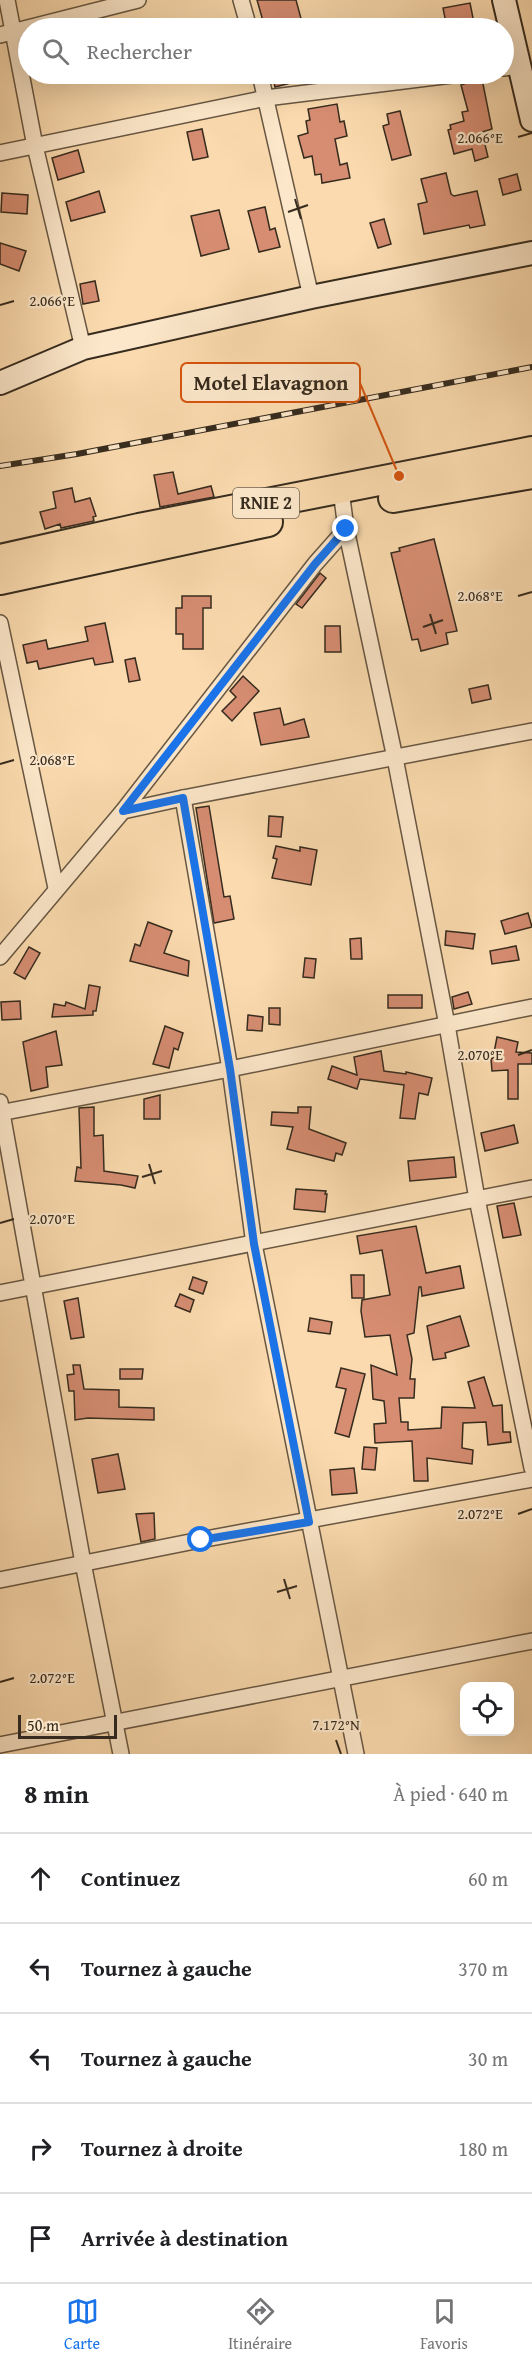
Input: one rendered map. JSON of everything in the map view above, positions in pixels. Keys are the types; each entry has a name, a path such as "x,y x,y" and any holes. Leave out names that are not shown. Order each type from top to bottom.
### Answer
{"highway":[{"name":"RNIE 2","path":"343,509 532,450"},
{"name":"RNIE 2","path":"0,559 343,509 532,474"},
{"name":"RNIE 2","path":"0,580 142,538"}],"street":[{"path":"7,0 7,34 18,78"},
{"path":"69,18 138,0"},
{"path":"242,0 246,18"},
{"path":"504,0 506,18"},
{"path":"514,75 532,120"},
{"path":"20,84 83,348"},
{"path":"262,84 311,297"},
{"path":"0,153 266,98 379,84"},
{"path":"0,383 83,348 311,297 532,253"},
{"path":"343,509 395,758 447,1025 477,1199 532,1468"},
{"path":"0,957 123,811 315,564 343,509"},
{"path":"0,623 56,888"},
{"path":"123,811 532,731"},
{"path":"183,798 230,1069 254,1244 356,1754"},
{"path":"121,1754 83,1563 1,1109 230,1069 532,1007"},
{"path":"0,1293 532,1188"},
{"path":"0,1581 83,1563 532,1479"},
{"path":"0,1745 532,1641"}],"building":[{"path":"257,0 296,0 301,18 262,18"},
{"path":"470,3 473,18 445,18 443,8"},
{"path":"483,84 492,129 482,132 488,157 475,161 472,149 454,154 448,130 451,129 450,125 464,121 462,112 468,111 461,85"},
{"path":"337,104 340,122 344,121 347,136 335,139 340,165 347,163 350,178 322,183 321,174 315,175 312,156 304,158 298,136 308,133 306,121 310,120 308,109"},
{"path":"400,111 411,155 392,160 383,126 389,124 387,114"},
{"path":"202,129 208,157 193,160 187,132"},
{"path":"78,150 84,172 58,180 52,158"},
{"path":"446,173 451,194 454,196 477,191 485,225 470,228 469,225 424,234 418,204 427,202 421,179"},
{"path":"517,174 521,190 503,195 499,179"},
{"path":"99,191 105,212 71,221 66,202"},
{"path":"2,193 28,195 27,214 1,212"},
{"path":"265,207 270,230 275,228 280,247 259,252 248,211"},
{"path":"219,210 229,249 201,256 191,216"},
{"path":"384,219 391,244 378,248 370,223"},
{"path":"0,243 26,251 19,271 0,264"},
{"path":"95,281 99,301 83,304 80,284"},
{"path":"173,472 178,494 211,486 214,497 160,507 154,475"},
{"path":"72,488 75,502 90,498 96,516 93,517 94,521 61,528 60,524 45,529 40,512 56,508 53,492"},
{"path":"434,539 457,631 446,633 448,644 421,651 418,639 412,640 391,553 400,551 399,548"},
{"path":"320,573 326,578 302,608 296,604"},
{"path":"182,596 211,596 211,608 203,608 203,649 183,649 183,634 176,634 176,608 182,608"},
{"path":"105,623 113,662 95,665 93,658 39,669 37,661 27,663 23,645 46,640 48,649 88,641 85,627"},
{"path":"325,626 340,626 341,652 325,652"},
{"path":"135,658 140,680 129,682 125,660"},
{"path":"243,676 259,691 232,721 222,711 236,697 230,691"},
{"path":"488,685 491,699 472,703 469,689"},
{"path":"280,708 284,725 304,719 309,737 261,745 254,713"},
{"path":"209,806 224,897 230,896 234,919 214,923 196,808"},
{"path":"269,816 283,817 281,837 268,836"},
{"path":"276,846 300,851 300,847 317,850 311,885 272,878 277,859 273,858"},
{"path":"528,913 532,927 505,934 501,921"},
{"path":"148,922 172,931 164,953 189,961 188,976 130,961 135,944 140,946"},
{"path":"446,931 475,934 473,949 445,945"},
{"path":"361,938 362,959 351,959 350,939"},
{"path":"516,946 519,960 492,964 490,951"},
{"path":"29,947 40,953 25,979 14,973"},
{"path":"305,958 316,959 314,978 303,977"},
{"path":"89,985 100,987 96,1011 93,1011 93,1015 52,1017 54,1004 65,1006 66,1002 85,1009"},
{"path":"468,992 472,1004 454,1009 452,997"},
{"path":"388,995 422,995 422,1008 388,1008"},
{"path":"20,1001 21,1019 2,1020 1,1002"},
{"path":"269,1008 280,1008 280,1025 269,1024"},
{"path":"248,1015 263,1017 262,1031 247,1030"},
{"path":"165,1026 183,1033 178,1050 174,1048 169,1068 153,1064"},
{"path":"56,1031 62,1065 46,1067 48,1087 31,1091 23,1042"},
{"path":"497,1037 518,1042 516,1052 532,1053 532,1064 518,1064 518,1099 508,1099 508,1070 492,1071 491,1059"},
{"path":"381,1051 384,1071 406,1074 406,1072 432,1078 428,1095 419,1093 415,1119 400,1118 404,1085 360,1079 357,1089 328,1079 332,1066 357,1075 354,1057"},
{"path":"160,1095 160,1119 144,1119 144,1099"},
{"path":"94,1107 94,1136 103,1135 104,1171 138,1176 135,1188 75,1181 77,1167 81,1168 79,1108"},
{"path":"298,1107 311,1107 309,1129 346,1143 342,1155 336,1153 334,1161 287,1149 293,1127 271,1125 272,1112 298,1113"},
{"path":"514,1125 518,1143 485,1151 481,1133"},
{"path":"454,1157 456,1177 410,1181 408,1161"},
{"path":"296,1189 326,1191 325,1212 294,1209"},
{"path":"514,1203 521,1235 503,1238 497,1206"},
{"path":"416,1226 426,1273 460,1266 464,1288 422,1296 421,1287 419,1287 414,1333 407,1335 412,1359 410,1379 415,1379 414,1398 399,1398 401,1422 408,1422 408,1430 441,1428 442,1407 475,1408 468,1382 484,1377 493,1406 502,1405 503,1432 510,1432 511,1442 488,1445 486,1422 463,1423 462,1448 473,1450 472,1464 427,1458 428,1481 414,1481 412,1441 375,1443 374,1424 386,1423 384,1401 373,1399 371,1365 397,1375 390,1335 365,1337 361,1311 362,1300 390,1295 382,1250 360,1254 357,1236"},
{"path":"351,1275 364,1275 364,1298 352,1298"},
{"path":"193,1277 207,1282 203,1294 189,1289"},
{"path":"180,1294 194,1300 190,1312 175,1306"},
{"path":"78,1298 84,1337 71,1339 64,1301"},
{"path":"460,1316 469,1346 445,1353 446,1358 433,1360 427,1326"},
{"path":"310,1318 332,1322 330,1334 308,1331"},
{"path":"73,1365 80,1365 84,1389 119,1390 119,1407 154,1408 154,1420 88,1418 75,1420 74,1391 69,1391 67,1375 74,1374"},
{"path":"341,1368 365,1374 349,1437 335,1433 346,1389 336,1387"},
{"path":"120,1369 143,1369 142,1379 120,1379"},
{"path":"364,1447 377,1448 375,1470 362,1469"},
{"path":"118,1454 125,1489 98,1493 92,1459"},
{"path":"354,1468 357,1493 332,1495 330,1470"},
{"path":"154,1513 155,1539 141,1542 136,1514"}],"railway":[{"path":"0,466 77,454 532,367"}],"place":[{"name":"Motel Elavagnon","path":"399,476"}],"route":[{"path":"201,1540 309,1522 254,1244 230,1069 183,798 123,811 315,564 346,529"}]}
